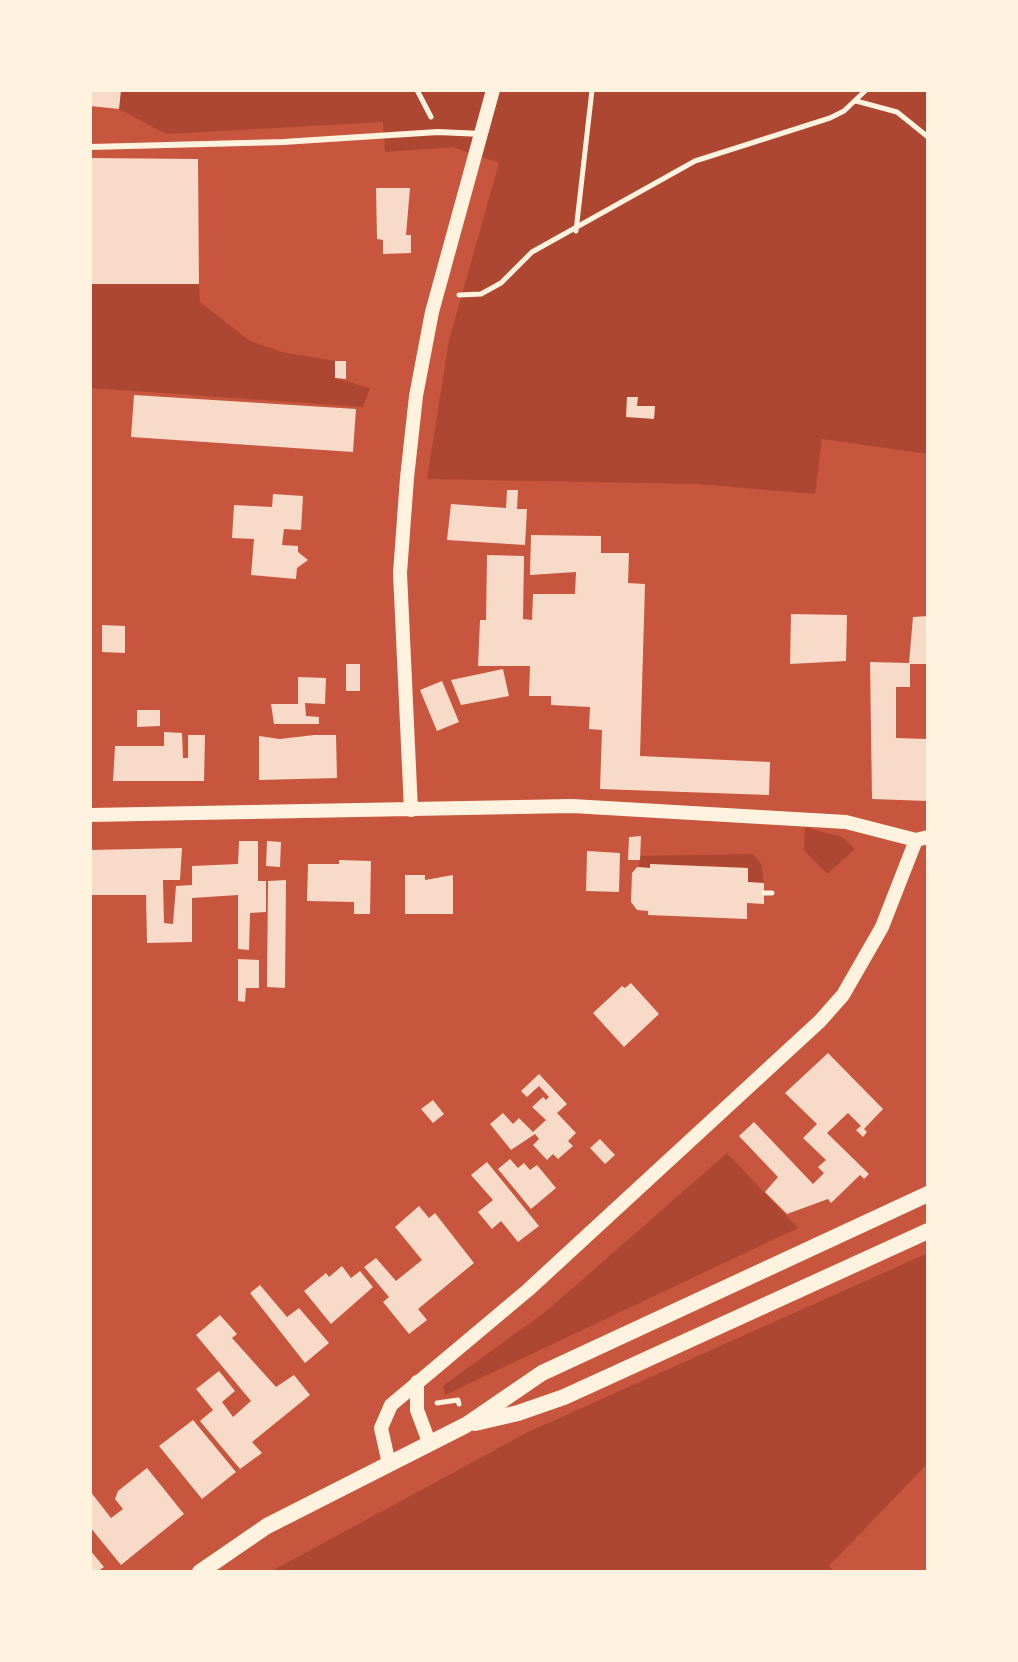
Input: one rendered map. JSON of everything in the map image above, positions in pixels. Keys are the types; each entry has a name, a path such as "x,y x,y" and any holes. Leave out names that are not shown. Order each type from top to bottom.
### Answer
{"main road":[{"path":"200,1572 267,1526 466,1425 542,1373 928,1194"},
{"path":"466,1425 518,1413 564,1397 928,1231"}],"street":[{"path":"411,810 400,573 416,396 438,292 493,90"},
{"path":"90,815 572,806 846,822 922,838 882,927 843,995 528,1290 391,1405 381,1428 389,1464"},
{"path":"417,1382 417,1410 429,1442"}],"lane":[{"path":"90,147 283,142 438,132 483,134"}],"path":[{"path":"417,90 438,132"},
{"path":"576,231 592,90"},
{"path":"438,292 481,294 501,283 532,252 576,231 695,161 830,118 856,101 866,90"},
{"path":"856,101 897,112 928,137"},
{"path":"764,893 772,893"}],"shaded area":[{"path":"121,90 928,90 928,454 822,439 815,494 698,484 427,479 449,340 499,163 453,147 385,152 383,122 166,134 119,109"},
{"path":"90,284 199,284 200,302 250,341 282,352 335,361 335,378 370,388 363,407 90,388"},
{"path":"805,827 842,837 855,849 827,874 804,850"},
{"path":"753,854 761,864 764,883 748,882 748,868 651,864 650,868 639,867 640,856"},
{"path":"727,1153 798,1228 445,1395 443,1386 549,1309"},
{"path":"928,1253 928,1463 829,1566 835,1572 270,1572 528,1432"}],"building":[{"path":"90,90 121,90 119,109 90,106"},
{"path":"90,158 198,159 199,284 90,284"},
{"path":"376,188 410,188 406,235 411,235 411,253 383,254 383,240 377,239"},
{"path":"335,361 346,361 346,379 335,378"},
{"path":"134,395 356,409 353,452 131,437"},
{"path":"627,397 638,397 637,406 655,406 654,419 626,417"},
{"path":"507,490 518,490 517,509 527,509 525,545 447,540 451,504 506,508"},
{"path":"273,494 303,496 301,530 284,529 282,545 298,546 298,552 308,560 297,568 296,579 251,575 254,539 232,538 234,505 272,507"},
{"path":"531,535 601,536 601,553 629,553 628,583 645,584 640,756 770,762 769,795 600,789 602,730 589,729 590,707 551,705 551,696 529,696 530,666 478,666 480,620 486,620 487,555 524,556 523,619 532,620 533,594 575,594 576,572 530,575"},
{"path":"791,614 847,615 846,661 790,664"},
{"path":"928,616 928,664 910,664 910,687 896,687 896,738 928,739 928,801 872,799 870,662 909,663 913,617"},
{"path":"102,625 125,626 125,653 102,652"},
{"path":"346,664 360,664 360,691 346,691"},
{"path":"503,669 509,696 461,705 451,680"},
{"path":"298,677 326,678 325,704 305,703 306,716 319,717 319,724 274,724 271,704 298,704"},
{"path":"442,681 459,722 437,731 420,690"},
{"path":"137,710 160,710 160,726 137,727"},
{"path":"164,732 182,733 183,758 188,758 188,735 205,735 204,781 113,781 115,746 164,746"},
{"path":"336,735 337,778 259,780 259,736 280,739"},
{"path":"641,836 640,860 628,860 629,837"},
{"path":"239,841 258,841 258,881 266,881 266,912 250,913 249,950 238,949 238,895 192,898 192,942 147,943 146,895 90,895 90,850 182,848 180,880 163,880 164,923 173,924 176,886 192,885 192,866 238,864"},
{"path":"267,841 281,842 280,867 266,866"},
{"path":"587,851 620,853 619,892 586,891"},
{"path":"339,860 371,861 370,914 354,914 354,902 307,901 308,864 339,864"},
{"path":"650,864 748,868 748,882 764,883 764,904 747,903 747,919 648,915 648,911 637,910 631,902 632,873 637,867 650,868"},
{"path":"405,875 425,875 425,880 453,875 453,914 405,914"},
{"path":"286,880 285,988 267,987 268,881"},
{"path":"238,959 259,960 259,988 246,988 245,1002 238,1001"},
{"path":"631,983 659,1014 624,1047 593,1013 622,986 625,988"},
{"path":"828,1053 883,1109 864,1129 867,1132 863,1137 856,1130 861,1126 848,1113 827,1133 869,1174 864,1179 860,1175 831,1203 828,1199 787,1214 765,1192 778,1177 739,1136 754,1122 813,1184 824,1173 818,1167 826,1160 803,1138 817,1124 785,1093"},
{"path":"539,1074 567,1104 557,1113 576,1133 568,1141 573,1146 558,1159 553,1154 547,1160 533,1145 539,1139 535,1134 511,1150 490,1124 503,1113 513,1124 519,1118 533,1132 546,1120 532,1107 543,1097 546,1100 549,1097 539,1086 527,1097 521,1091"},
{"path":"433,1100 444,1114 433,1123 421,1109"},
{"path":"600,1139 615,1155 605,1164 590,1148"},
{"path":"510,1159 518,1168 524,1163 530,1170 537,1165 556,1188 531,1209 498,1169"},
{"path":"487,1162 539,1226 518,1242 501,1221 492,1229 478,1212 493,1200 471,1175"},
{"path":"419,1206 429,1218 435,1213 474,1263 418,1309 427,1320 409,1334 383,1302 389,1297 364,1267 376,1258 396,1281 422,1260 395,1227"},
{"path":"342,1266 351,1278 360,1271 373,1287 331,1324 304,1291 326,1273 329,1277"},
{"path":"260,1285 287,1317 299,1308 329,1343 305,1363 250,1293"},
{"path":"220,1315 237,1334 232,1338 276,1387 294,1375 310,1395 252,1442 262,1453 240,1469 200,1421 213,1410 196,1389 219,1371 235,1391 222,1402 233,1417 251,1401 196,1335"},
{"path":"193,1420 236,1472 202,1499 159,1446"},
{"path":"147,1468 184,1514 121,1565 90,1527 90,1491 111,1518 123,1509 115,1499 118,1491"},
{"path":"90,1550 104,1567 97,1572 90,1572"}]}
